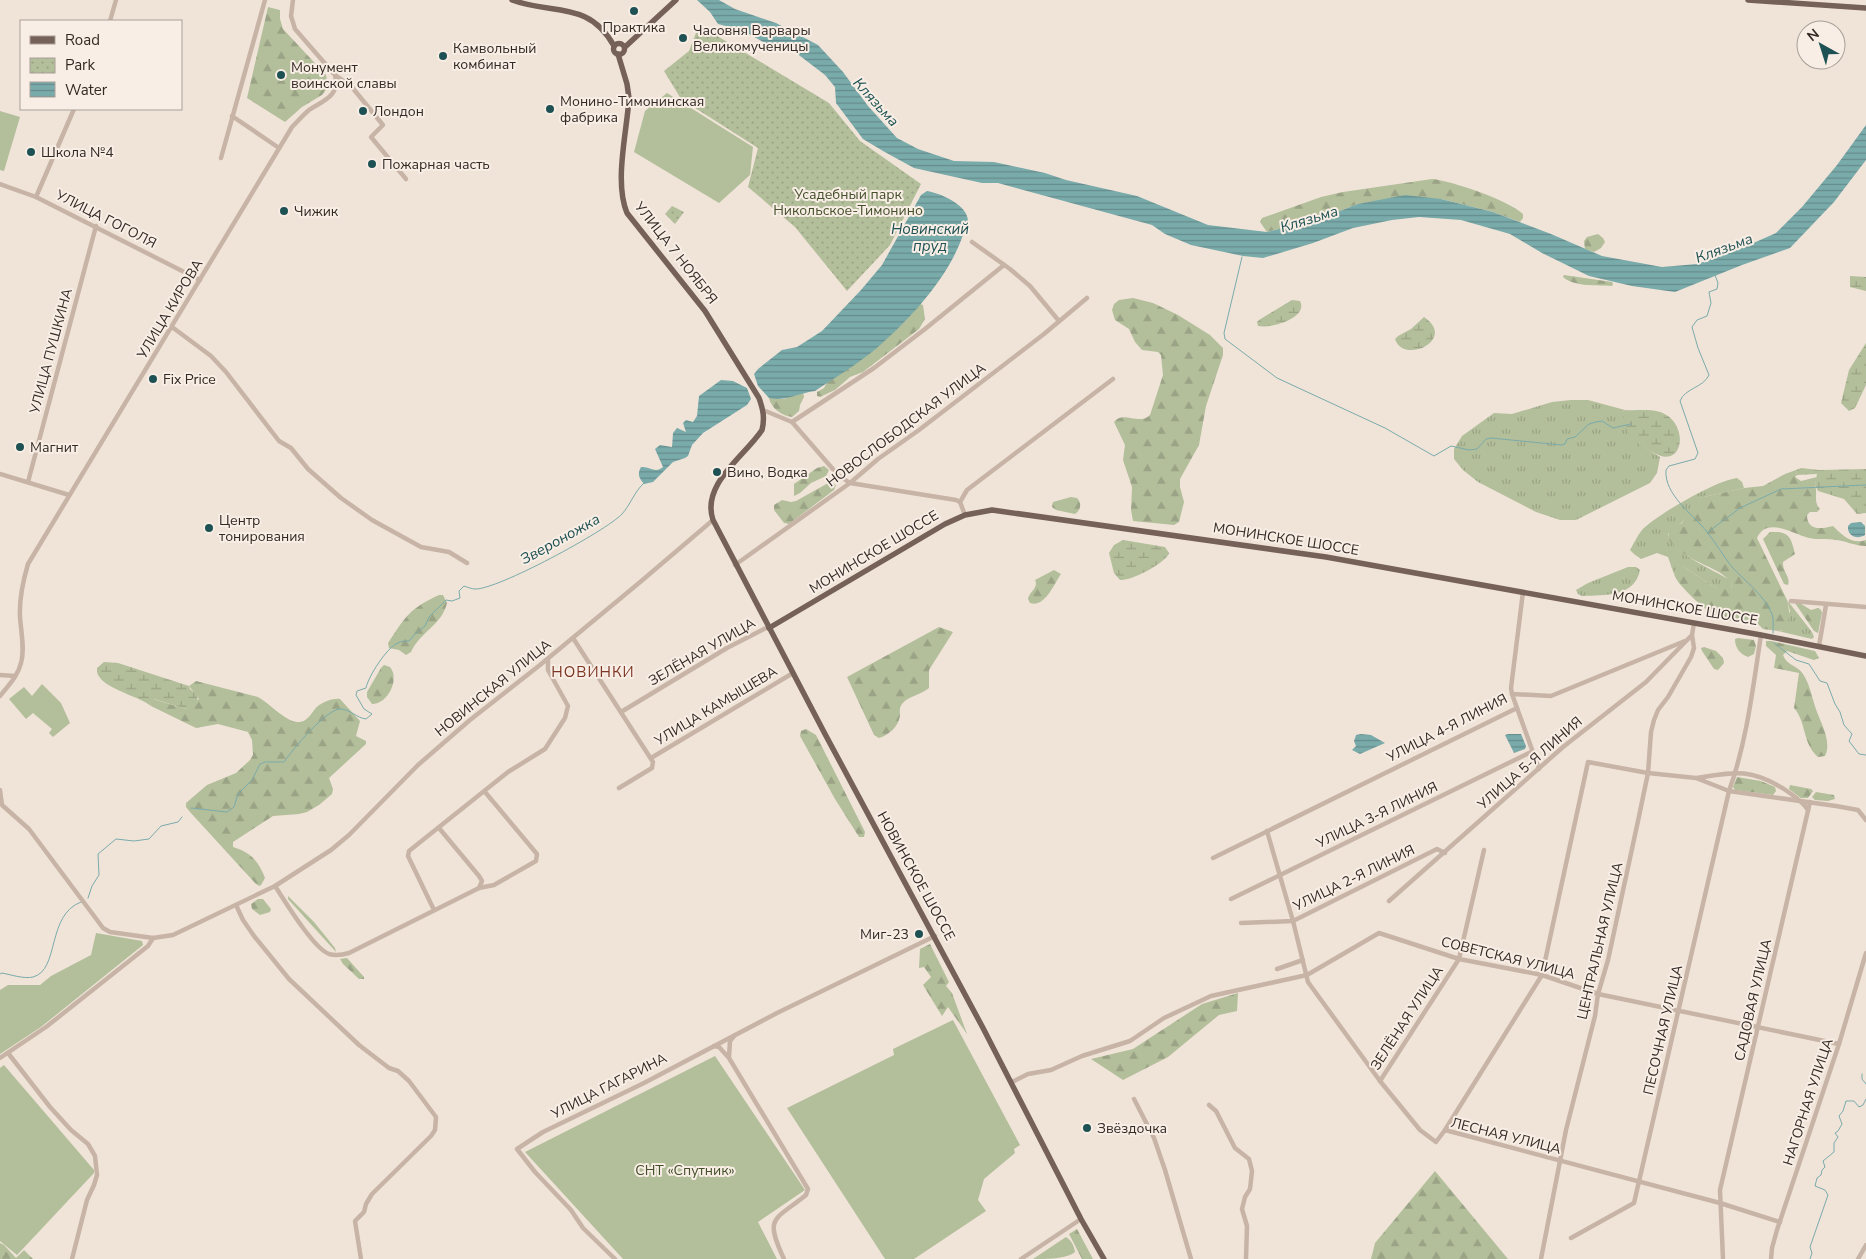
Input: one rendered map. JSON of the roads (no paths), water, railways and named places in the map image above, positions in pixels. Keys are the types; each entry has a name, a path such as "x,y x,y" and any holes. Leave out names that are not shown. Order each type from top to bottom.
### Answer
{"main road":[{"path":"512,0 578,12 597,23 608,35 614,46 614,51 618,54 623,52 625,47 676,0"},
{"path":"1748,0 1866,8"},
{"path":"608,35 612,48 621,63"},
{"path":"614,46 620,43 625,47"},
{"name":"УЛИЦА 7 НОЯБРЯ","path":"618,54 629,98 622,188 624,206 631,220 701,306 759,398 763,410"},
{"name":"НОВИНСКОЕ ШОССЕ","path":"763,410 762,430 717,485 711,496 710,503 713,520 768,628 935,936 1081,1219 1104,1259"},
{"name":"МОНИНСКОЕ ШОССЕ","path":"768,628 945,524 965,515 983,510 1002,510 1326,557 1762,635 1866,656"}],"street":[{"path":"110,20 116,0"},
{"path":"221,158 265,0"},
{"path":"293,0 291,16 295,29 336,75 351,86 383,125 371,137 406,179"},
{"name":"УЛИЦА КИРОВА","path":"15,676 22,656 20,615 23,583 28,564 292,127 307,112 332,95 338,85 336,75"},
{"path":"36,197 74,110"},
{"path":"232,116 279,148"},
{"name":"УЛИЦА ГОГОЛЯ","path":"0,184 36,197 200,280"},
{"name":"УЛИЦА ПУШКИНА","path":"28,482 96,226"},
{"path":"972,242 1030,286 1059,321"},
{"path":"792,422 874,368 1004,265"},
{"name":"НОВОСЛОБОДСКАЯ УЛИЦА","path":"736,565 919,430 1087,298"},
{"path":"172,327 216,361 279,440 291,448 308,469 341,498 372,520 421,547 449,552 466,563"},
{"path":"960,502 967,490 1113,379"},
{"path":"763,410 792,422 838,475 850,482 956,500 960,502 965,515"},
{"path":"0,474 69,495"},
{"name":"НОВИНСКАЯ УЛИЦА","path":"153,938 173,935 275,886 341,842 418,766 470,720 548,659 713,520"},
{"path":"1512,694 1511,688 1523,592"},
{"path":"1791,600 1826,605 1866,607"},
{"path":"1822,646 1826,605"},
{"name":"ЦЕНТРАЛЬНАЯ УЛИЦА","path":"1541,1259 1566,1130 1598,994 1608,960 1648,773 1651,732 1658,710 1668,697 1691,657 1694,648 1692,635 1694,623"},
{"name":"ЗЕЛЁНАЯ УЛИЦА","path":"621,712 727,648 768,628"},
{"path":"1685,641 1692,635"},
{"path":"1736,772 1751,703 1762,635"},
{"path":"572,638 653,762 652,768 619,788"},
{"name":"УЛИЦА 4-Я ЛИНИЯ","path":"1213,858 1517,708 1512,694 1552,696 1685,641"},
{"name":"УЛИЦА 5-Я ЛИНИЯ","path":"1389,901 1563,747 1646,682 1685,641"},
{"path":"434,910 408,854 508,772 545,749 565,718 568,706 548,670 548,659"},
{"path":"537,667 548,670"},
{"name":"УЛИЦА КАМЫШЕВА","path":"651,758 793,673"},
{"path":"0,675 15,676"},
{"path":"0,696 15,676"},
{"path":"1517,708 1539,769"},
{"name":"УЛИЦА 3-Я ЛИНИЯ","path":"1231,899 1533,751"},
{"path":"1445,1130 1542,976 1588,762 1648,773 1696,778 1729,790 1858,810 1866,820"},
{"path":"1696,778 1736,772 1751,773 1776,784 1800,801 1808,810"},
{"name":"ПЕСОЧНАЯ УЛИЦА","path":"1571,1238 1634,1202 1729,790 1736,772"},
{"path":"0,790 1,806 29,829 103,928 110,932 153,938 148,946 46,1027 0,1058"},
{"path":"275,886 301,926 327,954 342,955 348,953 479,888 494,885 534,863 538,858 536,852 485,792"},
{"name":"САДОВАЯ УЛИЦА","path":"1723,1259 1720,1190 1810,802"},
{"path":"439,828 480,876 482,881 479,888"},
{"name":"ЛЕСНАЯ УЛИЦА","path":"1267,831 1293,920 1308,982 1380,1081 1420,1130 1436,1142 1445,1130 1720,1203 1780,1222"},
{"name":"УЛИЦА 2-Я ЛИНИЯ","path":"1242,923 1293,920 1437,850 1445,853"},
{"name":"ЗЕЛЁНАЯ УЛИЦА","path":"1380,1081 1459,959 1484,850"},
{"path":"236,905 242,920 290,979 359,1045 409,1081 436,1117 435,1130 431,1136 372,1194 364,1212 355,1221 361,1259"},
{"name":"СОВЕТСКАЯ УЛИЦА","path":"1307,976 1379,933 1459,959 1542,976 1598,994 1839,1044"},
{"name":"УЛИЦА ГАГАРИНА","path":"615,1259 583,1228 571,1210 517,1150 543,1132 935,936"},
{"name":"НАГОРНАЯ УЛИЦА","path":"1771,1259 1772,1248 1780,1222 1839,1044 1866,953"},
{"path":"1277,969 1303,960"},
{"path":"1012,1082 1028,1074 1051,1070 1082,1056 1130,1041 1164,1018 1211,996 1307,976"},
{"path":"729,1058 730,1041 735,1035"},
{"path":"713,1046 719,1047 729,1058 808,1189 806,1195 783,1212 774,1224 773,1235 784,1259"},
{"path":"8,1053 50,1107 71,1130 88,1144 97,1160 96,1180 87,1200 72,1259"},
{"path":"1134,1099 1154,1138 1190,1259"},
{"path":"1209,1105 1216,1111 1235,1148 1249,1159 1252,1171 1250,1189 1245,1197 1242,1209 1247,1226 1246,1259"},
{"path":"1021,1259 1081,1219"},
{"path":"1858,1259 1866,1245"}],"water":[{"path":"697,0 719,0 735,9 776,23 818,45 843,72 868,106 897,138 918,149 954,161 994,162 1137,196 1208,225 1267,232 1319,219 1358,204 1405,195 1441,199 1493,212 1602,256 1662,267 1697,264 1740,249 1776,233 1802,207 1837,165 1866,125 1866,160 1834,202 1790,248 1675,292 1632,286 1589,276 1542,253 1510,234 1461,220 1419,217 1392,220 1353,228 1313,243 1263,258 1243,256 1191,245 1165,234 1152,225 998,183 982,183 914,168 863,139 836,103 835,87 825,75 791,49 765,43 744,31 718,24 710,12"},
{"name":"Новинский пруд","path":"927,191 946,197 958,205 967,215 968,221 958,248 940,280 904,323 855,365 815,391 786,398 769,398 758,386 754,374 782,350 797,347 822,331 861,290 882,265 921,195"},
{"path":"721,380 733,381 747,388 751,399 747,405 703,433 692,445 688,456 673,462 653,482 644,484 639,476 641,467 657,470 663,467 655,449 660,445 672,447 673,433 677,428 686,432 683,423 686,420 693,422 697,416 699,396"},
{"path":"1861,522 1865,526 1865,535 1856,537 1851,535 1848,526 1851,523"},
{"path":"1521,734 1526,746 1525,749 1514,753 1505,735"},
{"path":"1356,735 1371,735 1385,743 1360,754 1352,750 1356,746 1354,741"}],"waterway":[{"path":"1242,257 1224,333 1225,339 1277,378 1385,428 1434,456 1451,446 1469,450 1477,449 1486,439 1491,438 1561,445 1565,444 1567,439 1575,437 1589,424 1602,421 1613,428 1631,424"},
{"path":"1715,275 1718,283 1717,289 1709,292 1711,303 1707,316 1697,320 1692,327 1709,375 1703,383 1686,393 1680,401 1698,453 1695,459 1669,466 1666,470 1667,479 1674,496 1680,504 1707,532 1732,567 1764,600 1773,616 1773,633"},
{"name":"Звероножка","path":"191,808 227,812 234,807 238,794 252,780 260,764 265,762 284,762 310,731 335,710 345,710 366,719 372,714 364,709 356,695 357,691 366,688 374,670 389,650 399,642 409,641 425,626 429,617 446,600 452,601 460,598 459,591 464,586 475,589 487,587 505,580 551,558 595,533 622,514 644,483"},
{"path":"1708,532 1740,508 1781,489 1866,485"},
{"path":"1774,643 1796,660 1809,664 1820,681 1827,683 1844,725 1852,734 1849,741 1859,754 1866,755"},
{"name":"Звероножка","path":"88,898 92,886 99,875 98,854 116,839 134,841 149,839 161,826 178,822 182,817"},
{"name":"Звероножка","path":"0,974 33,977 41,972 47,964 63,918 70,909 81,902"},
{"path":"1862,1074 1862,1079 1866,1084"},
{"path":"1810,1259 1812,1253 1810,1247 1828,1195 1825,1190 1815,1186 1817,1178 1825,1167 1823,1161 1834,1152 1834,1143 1838,1137 1835,1133 1842,1124 1839,1116 1843,1111 1846,1101 1854,1101 1859,1107 1863,1105 1866,1099"}],"place":[{"name":"Практика","path":"634,11"},
{"name":"Часовня Варвары Великомученицы","path":"683,38"},
{"name":"Камвольный комбинат","path":"443,56"},
{"name":"Монумент воинской славы","path":"281,75"},
{"name":"Монино-Тимонинская фабрика","path":"550,109"},
{"name":"Лондон","path":"363,111"},
{"name":"Школа №4","path":"31,152"},
{"name":"Пожарная часть","path":"372,164"},
{"name":"Чижик","path":"284,211"},
{"name":"Fix Price","path":"153,379"},
{"name":"Магнит","path":"20,447"},
{"name":"Вино, Водка","path":"717,472"},
{"name":"Центр тонирования","path":"209,528"},
{"name":"Миг-23","path":"919,934"},
{"name":"Звёздочка","path":"1087,1128"}],"district":[{"name":"НОВИНКИ","path":"593,672"}],"water label":[{"name":"Клязьма","path":"876,102"},
{"name":"Клязьма","path":"1309,219"},
{"name":"Клязьма","path":"1724,248"}],"park label":[{"name":"Усадебный парк Никольское-Тимонино","path":"848,202"},
{"name":"СНТ «Спутник»","path":"685,1170"}]}
